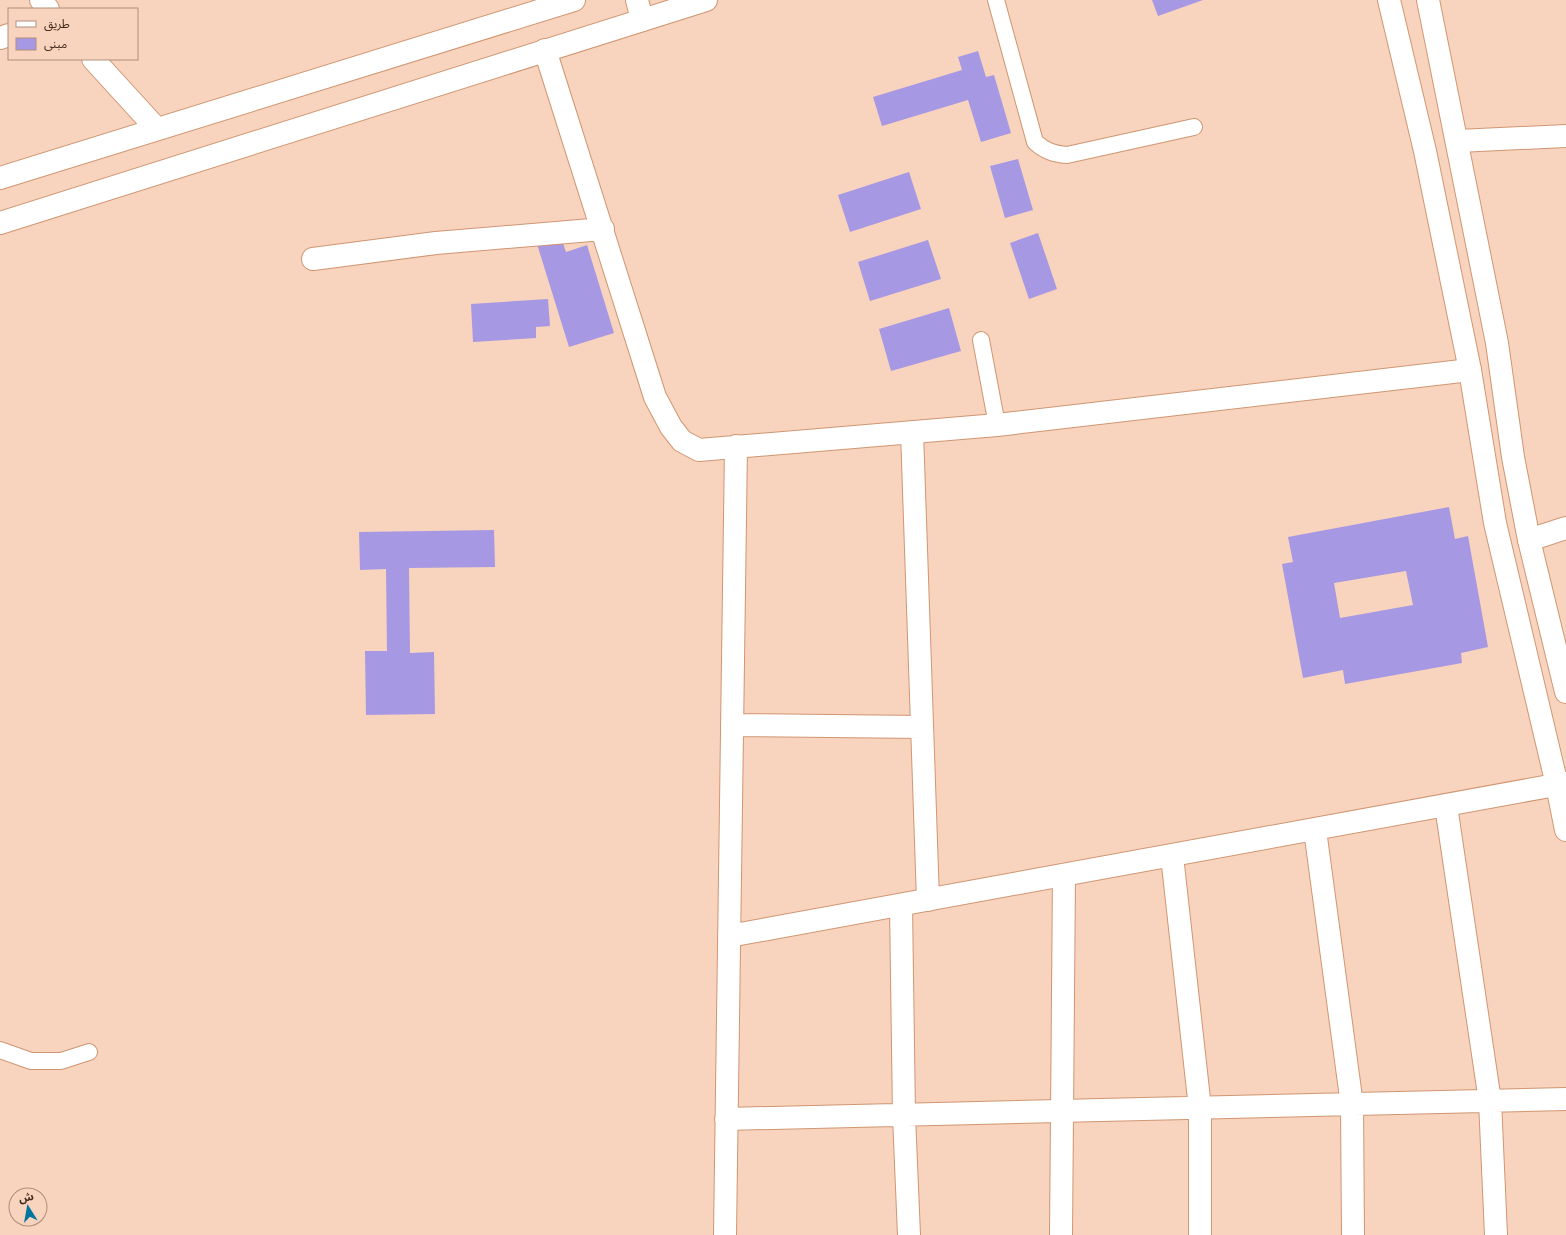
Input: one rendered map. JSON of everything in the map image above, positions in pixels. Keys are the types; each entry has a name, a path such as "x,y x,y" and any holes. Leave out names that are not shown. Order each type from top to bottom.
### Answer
{"street":[{"path":"41,0 47,8"},
{"path":"0,178 156,128 574,0"},
{"path":"1390,0 1425,151 1470,370 1495,523 1562,784 1566,830"},
{"path":"1428,0 1458,142 1497,343 1513,457 1529,540 1566,692"},
{"path":"0,223 545,50 640,10 695,2"},
{"path":"545,50 655,397 671,428 682,441 699,450 997,425 1470,370"},
{"path":"94,60 156,128"},
{"path":"1458,142 1566,136"},
{"path":"313,259 436,243 603,230"},
{"path":"912,432 928,900"},
{"path":"725,1235 736,446"},
{"path":"1529,540 1566,528"},
{"path":"732,725 922,727"},
{"path":"729,936 1562,784"},
{"path":"1446,806 1490,1101 1496,1235"},
{"path":"1315,830 1352,1105 1353,1235"},
{"path":"1172,856 1200,1108 1200,1235"},
{"path":"1062,1235 1061,1112 1064,875"},
{"path":"900,905 904,1116 909,1235"},
{"path":"726,1120 1566,1099"}],"lane":[{"path":"996,0 1035,142 1044,150 1055,154 1067,155 1194,127"},
{"path":"981,340 997,425"},
{"path":"0,1050 31,1061 60,1061 90,1052"}],"building":[{"path":"1152,0 1203,0 1158,16"},
{"path":"978,51 986,77 994,75 1011,133 981,142 968,100 882,126 873,97 962,70 958,57"},
{"path":"1018,159 1033,210 1005,218 990,166"},
{"path":"909,172 921,209 850,232 838,195"},
{"path":"1038,233 1057,289 1029,299 1010,243"},
{"path":"561,237 566,252 587,245 614,333 569,347 537,244"},
{"path":"928,240 941,279 870,301 858,262"},
{"path":"548,299 550,326 536,327 536,338 473,342 471,304"},
{"path":"949,308 961,351 891,371 879,329"},
{"path":"1449,507 1455,539 1468,536 1488,647 1461,653 1462,663 1345,684 1343,670 1303,678 1282,564 1293,562 1288,537","holes":["1406,571 1413,605 1340,618 1334,583"]},
{"path":"494,530 495,567 409,568 410,653 434,652 435,714 366,715 365,651 387,651 386,569 360,570 359,532"}]}
